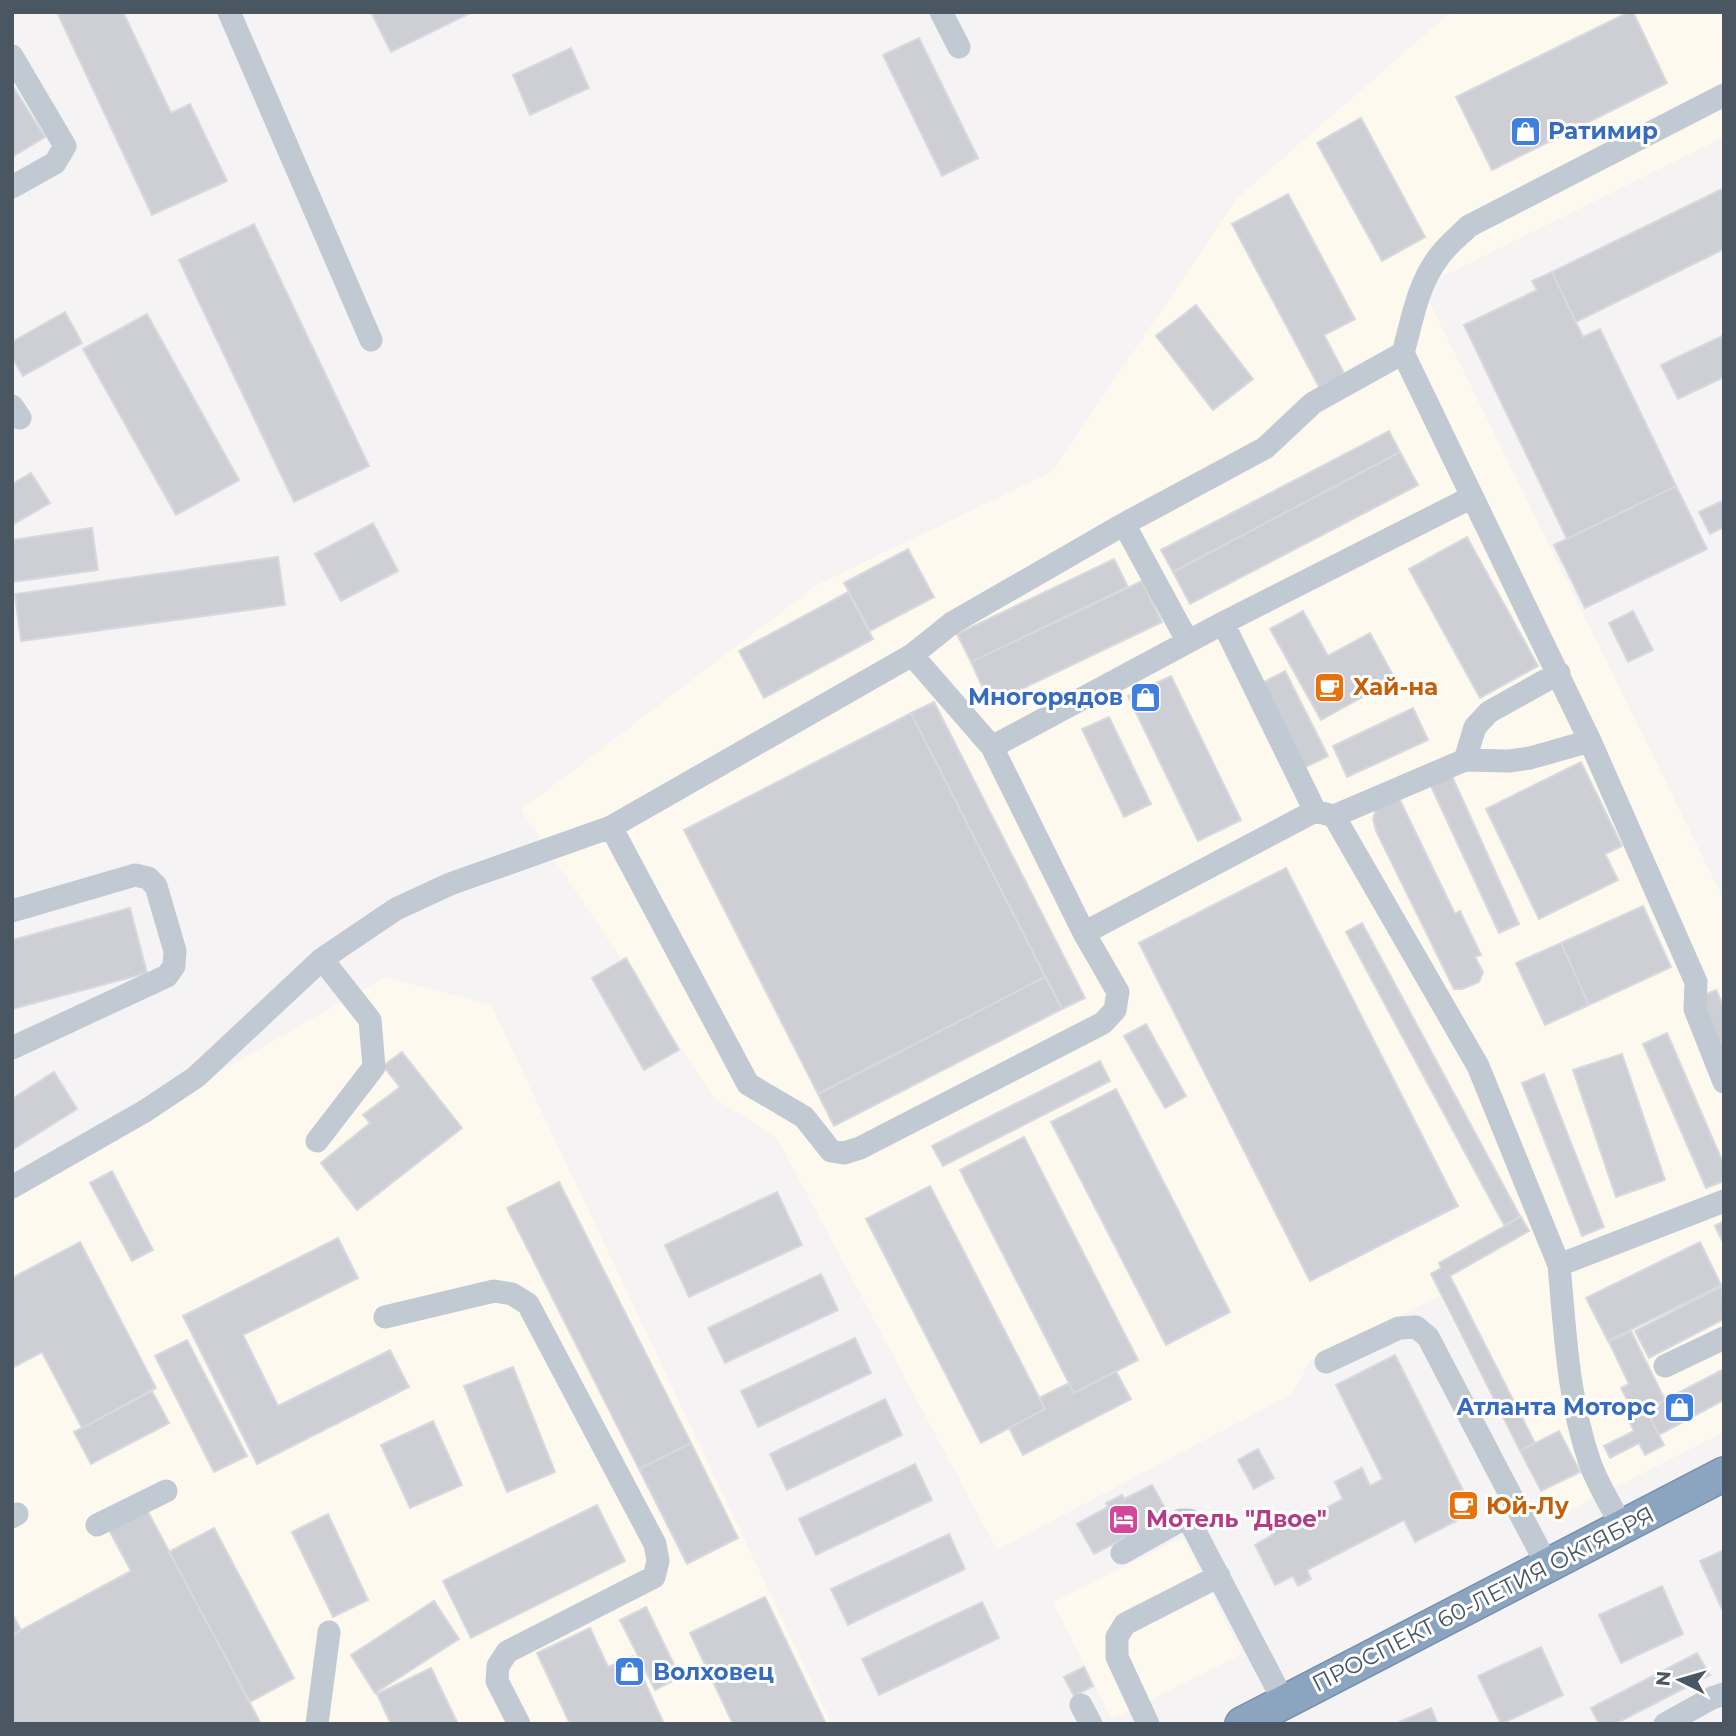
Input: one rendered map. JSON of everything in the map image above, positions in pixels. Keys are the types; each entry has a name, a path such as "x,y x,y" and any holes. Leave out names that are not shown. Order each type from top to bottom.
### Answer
{"highway":[{"name":"ПРОСПЕКТ 60-ЛЕТИЯ ОКТЯБРЯ","path":"1241,1724 1724,1474"}],"street":[{"path":"229,12 371,340"},
{"path":"941,12 959,47"},
{"path":"12,56 65,146 55,163 12,187"},
{"path":"1724,95 1469,226 1438,257 1425,279 1404,353 1559,673 1696,982 1695,1009 1724,1082"},
{"path":"12,1186 145,1111 196,1077 322,959 396,909 450,884 611,827 912,655 952,623 1124,524 1265,448 1314,403 1404,353"},
{"path":"992,747 1223,623 1472,497"},
{"path":"1124,524 1188,642"},
{"path":"1223,623 1324,813 1478,1066 1559,1265 1574,1404 1591,1465 1622,1526"},
{"path":"611,827 748,1084 804,1117 831,1151 844,1153 860,1148 1103,1023 1115,1010 1118,992 1084,933 992,747 912,655"},
{"path":"1465,760 1475,727 1489,712 1559,673"},
{"path":"1084,933 1324,813 1465,760 1509,761 1530,758 1590,741"},
{"path":"12,911 135,875 148,878 156,887 175,951 174,965 167,976 12,1048"},
{"path":"317,1141 374,1067 370,1020 322,959"},
{"path":"1559,1265 1724,1201"},
{"path":"385,1317 494,1291 512,1294 528,1304 654,1544 658,1561 654,1577 507,1652 498,1666 497,1681 519,1724"},
{"path":"1326,1362 1399,1328 1416,1327 1428,1337 1547,1565"},
{"path":"1665,1366 1724,1338"},
{"path":"97,1525 166,1492"},
{"path":"1122,1553 1181,1520 1189,1520 1283,1702"},
{"path":"1148,1724 1117,1657 1116,1637 1125,1624 1219,1576"},
{"path":"317,1724 329,1632"},
{"path":"1665,1724 1724,1694"}],"shaded area":[{"name":"Многорядов","path":"1451,12 1724,12 1724,137 1422,287 1724,900 1724,1432 1553,1519 1439,1296 1310,1361 1292,1394 997,1550 777,1138 714,1098 521,810 817,585 1053,471 1237,198"},
{"path":"385,977 491,1005 832,1724 12,1724 12,1190"},
{"path":"1183,1537 1242,1654 1112,1719 1053,1602"}],"building":[{"path":"57,12 123,12 171,113 190,104 227,181 152,215"},
{"path":"371,12 472,12 391,52"},
{"path":"1633,12 1667,83 1492,170 1456,97"},
{"path":"919,38 978,158 942,176 883,55"},
{"path":"571,48 589,88 530,115 513,75"},
{"path":"12,85 45,137 12,157"},
{"path":"1361,118 1425,237 1382,261 1317,143"},
{"path":"1724,188 1724,249 1576,322 1552,272"},
{"path":"1288,194 1355,319 1324,335 1344,373 1319,387 1232,224"},
{"path":"254,224 369,466 294,502 179,260"},
{"path":"1552,272 1583,337 1600,329 1676,486 1567,539 1464,325 1537,290 1532,281"},
{"path":"1196,305 1253,379 1213,410 1156,336"},
{"path":"65,312 82,343 23,376 12,357 12,342"},
{"path":"147,314 239,480 176,515 83,349"},
{"path":"1724,335 1724,377 1678,399 1661,365"},
{"path":"1389,431 1400,452 1173,572 1161,550"},
{"path":"1400,452 1418,485 1190,604 1173,572"},
{"path":"31,473 50,503 12,525 12,484"},
{"path":"1676,486 1707,549 1585,608 1554,545"},
{"path":"1724,500 1724,527 1710,534 1699,512"},
{"path":"373,523 398,571 341,601 315,554"},
{"path":"92,528 98,570 12,582 12,540"},
{"path":"1467,537 1538,666 1480,698 1409,569"},
{"path":"908,549 934,597 870,631 844,583"},
{"path":"278,557 285,605 21,641 15,594"},
{"path":"1114,559 1128,587 971,662 957,634"},
{"path":"1142,581 1162,622 990,704 971,662"},
{"path":"848,592 873,639 764,698 739,651"},
{"path":"1303,611 1328,656 1370,633 1395,679 1321,720 1270,629"},
{"path":"1633,611 1653,650 1628,662 1609,623"},
{"path":"1285,671 1328,756 1304,768 1262,683"},
{"path":"1171,676 1241,820 1198,841 1128,696"},
{"path":"934,702 1085,998 1062,1009 911,713"},
{"path":"1413,708 1428,740 1347,777 1333,746"},
{"path":"911,713 1045,977 818,1094 684,830"},
{"path":"1109,717 1151,804 1124,817 1082,729"},
{"path":"1581,762 1622,846 1605,854 1618,880 1539,919 1486,809"},
{"path":"1451,774 1519,924 1499,933 1430,784"},
{"path":"1399,798 1455,914 1460,911 1481,955 1475,957 1483,972 1479,982 1462,989 1454,989 1376,831 1373,819 1376,809"},
{"path":"1286,868 1458,1206 1310,1281 1139,943"},
{"path":"1643,906 1671,967 1589,1005 1561,943"},
{"path":"130,908 147,973 12,1009 12,940"},
{"path":"1362,923 1520,1216 1504,1225 1346,932"},
{"path":"1561,943 1589,1005 1545,1025 1516,963"},
{"path":"626,958 679,1050 644,1070 592,978"},
{"path":"1045,977 1062,1009 834,1126 818,1094"},
{"path":"1716,990 1724,1007 1724,1051 1699,997"},
{"path":"1146,1024 1186,1096 1165,1108 1124,1036"},
{"path":"1667,1033 1724,1165 1724,1181 1706,1188 1643,1044"},
{"path":"402,1052 462,1128 357,1210 321,1163 370,1123 363,1115 400,1087 383,1066"},
{"path":"1622,1054 1665,1180 1616,1197 1573,1070"},
{"path":"1100,1061 1110,1081 943,1166 932,1146"},
{"path":"54,1072 77,1109 12,1150 12,1099"},
{"path":"1544,1074 1604,1227 1582,1236 1522,1083"},
{"path":"1116,1089 1230,1312 1166,1345 1051,1122"},
{"path":"1024,1137 1138,1360 1074,1393 960,1170"},
{"path":"112,1171 153,1250 132,1261 90,1183"},
{"path":"559,1182 691,1443 639,1469 507,1208"},
{"path":"930,1186 1045,1409 981,1443 866,1219"},
{"path":"777,1192 802,1245 689,1297 665,1245"},
{"path":"1521,1217 1529,1231 1450,1276 1535,1443 1520,1451 1431,1274 1441,1268 1439,1263"},
{"path":"1724,1221 1724,1244 1715,1226"},
{"path":"338,1238 358,1278 243,1335 278,1406 390,1350 409,1387 257,1464 183,1316"},
{"path":"80,1242 156,1388 82,1428 42,1352 12,1368 12,1278"},
{"path":"1700,1242 1721,1285 1608,1341 1586,1298"},
{"path":"821,1274 838,1310 725,1363 708,1328"},
{"path":"1722,1286 1724,1319 1649,1358 1635,1331"},
{"path":"1631,1331 1665,1400 1635,1415 1621,1388 1629,1384 1609,1342"},
{"path":"855,1338 871,1373 758,1427 741,1391"},
{"path":"187,1340 247,1456 214,1472 155,1356"},
{"path":"1395,1355 1474,1512 1415,1542 1404,1520 1307,1570 1311,1579 1298,1586 1293,1576 1275,1585 1255,1545 1272,1535 1268,1526 1281,1519 1286,1529 1343,1499 1335,1482 1362,1468 1370,1486 1383,1479 1336,1385"},
{"path":"513,1367 555,1472 507,1492 464,1386"},
{"path":"1724,1369 1724,1400 1659,1435 1646,1410"},
{"path":"1116,1371 1131,1399 1023,1455 1009,1428 1045,1409 1039,1398 1069,1383 1074,1393"},
{"path":"152,1391 169,1423 91,1464 74,1432"},
{"path":"885,1399 902,1435 787,1490 770,1454"},
{"path":"1646,1410 1664,1445 1645,1455 1639,1443 1610,1458 1604,1446 1634,1431 1628,1419"},
{"path":"433,1421 462,1485 410,1508 381,1445"},
{"path":"1559,1431 1580,1472 1541,1491 1520,1451"},
{"path":"691,1443 738,1538 687,1564 639,1469"},
{"path":"1258,1449 1274,1478 1254,1489 1238,1460"},
{"path":"915,1464 932,1500 816,1555 799,1519"},
{"name":"Мотель \"Двое\"","path":"1152,1485 1169,1515 1133,1540 1125,1538 1094,1554 1077,1524 1108,1507 1106,1503 1122,1495 1124,1499"},
{"path":"597,1505 625,1561 471,1638 443,1581"},
{"path":"147,1510 261,1724 12,1724 12,1635 131,1571 109,1530"},
{"path":"328,1514 368,1600 333,1617 292,1532"},
{"path":"214,1528 294,1678 250,1702 169,1552"},
{"path":"949,1534 965,1569 848,1625 831,1589"},
{"path":"1724,1550 1724,1609 1722,1609 1700,1561"},
{"path":"1662,1586 1683,1634 1621,1663 1599,1615"},
{"path":"765,1597 826,1724 733,1724 690,1633"},
{"path":"434,1601 459,1639 375,1693 351,1655"},
{"path":"982,1602 999,1638 879,1695 862,1659"},
{"path":"646,1607 680,1677 655,1690 620,1620"},
{"path":"12,1613 21,1630 12,1635"},
{"path":"590,1628 608,1667 633,1656 664,1724 570,1724 537,1653"},
{"path":"1541,1647 1563,1695 1501,1724 1478,1676"},
{"path":"1697,1653 1710,1675 1615,1724 1599,1724 1591,1708"},
{"path":"1084,1667 1093,1686 1074,1696 1064,1677"},
{"path":"431,1668 458,1724 391,1724 377,1694"},
{"path":"1431,1708 1438,1724 1395,1724"}],"place":[{"name":"Ратимир","path":"1525,131"},
{"name":"Хай-на","path":"1330,687"},
{"name":"Многорядов","path":"1146,697"},
{"name":"Атланта Моторс","path":"1679,1407"},
{"name":"Юй-Лу","path":"1463,1506"},
{"name":"Мотель \"Двое\"","path":"1123,1519"},
{"name":"Волховец","path":"630,1672"}]}
